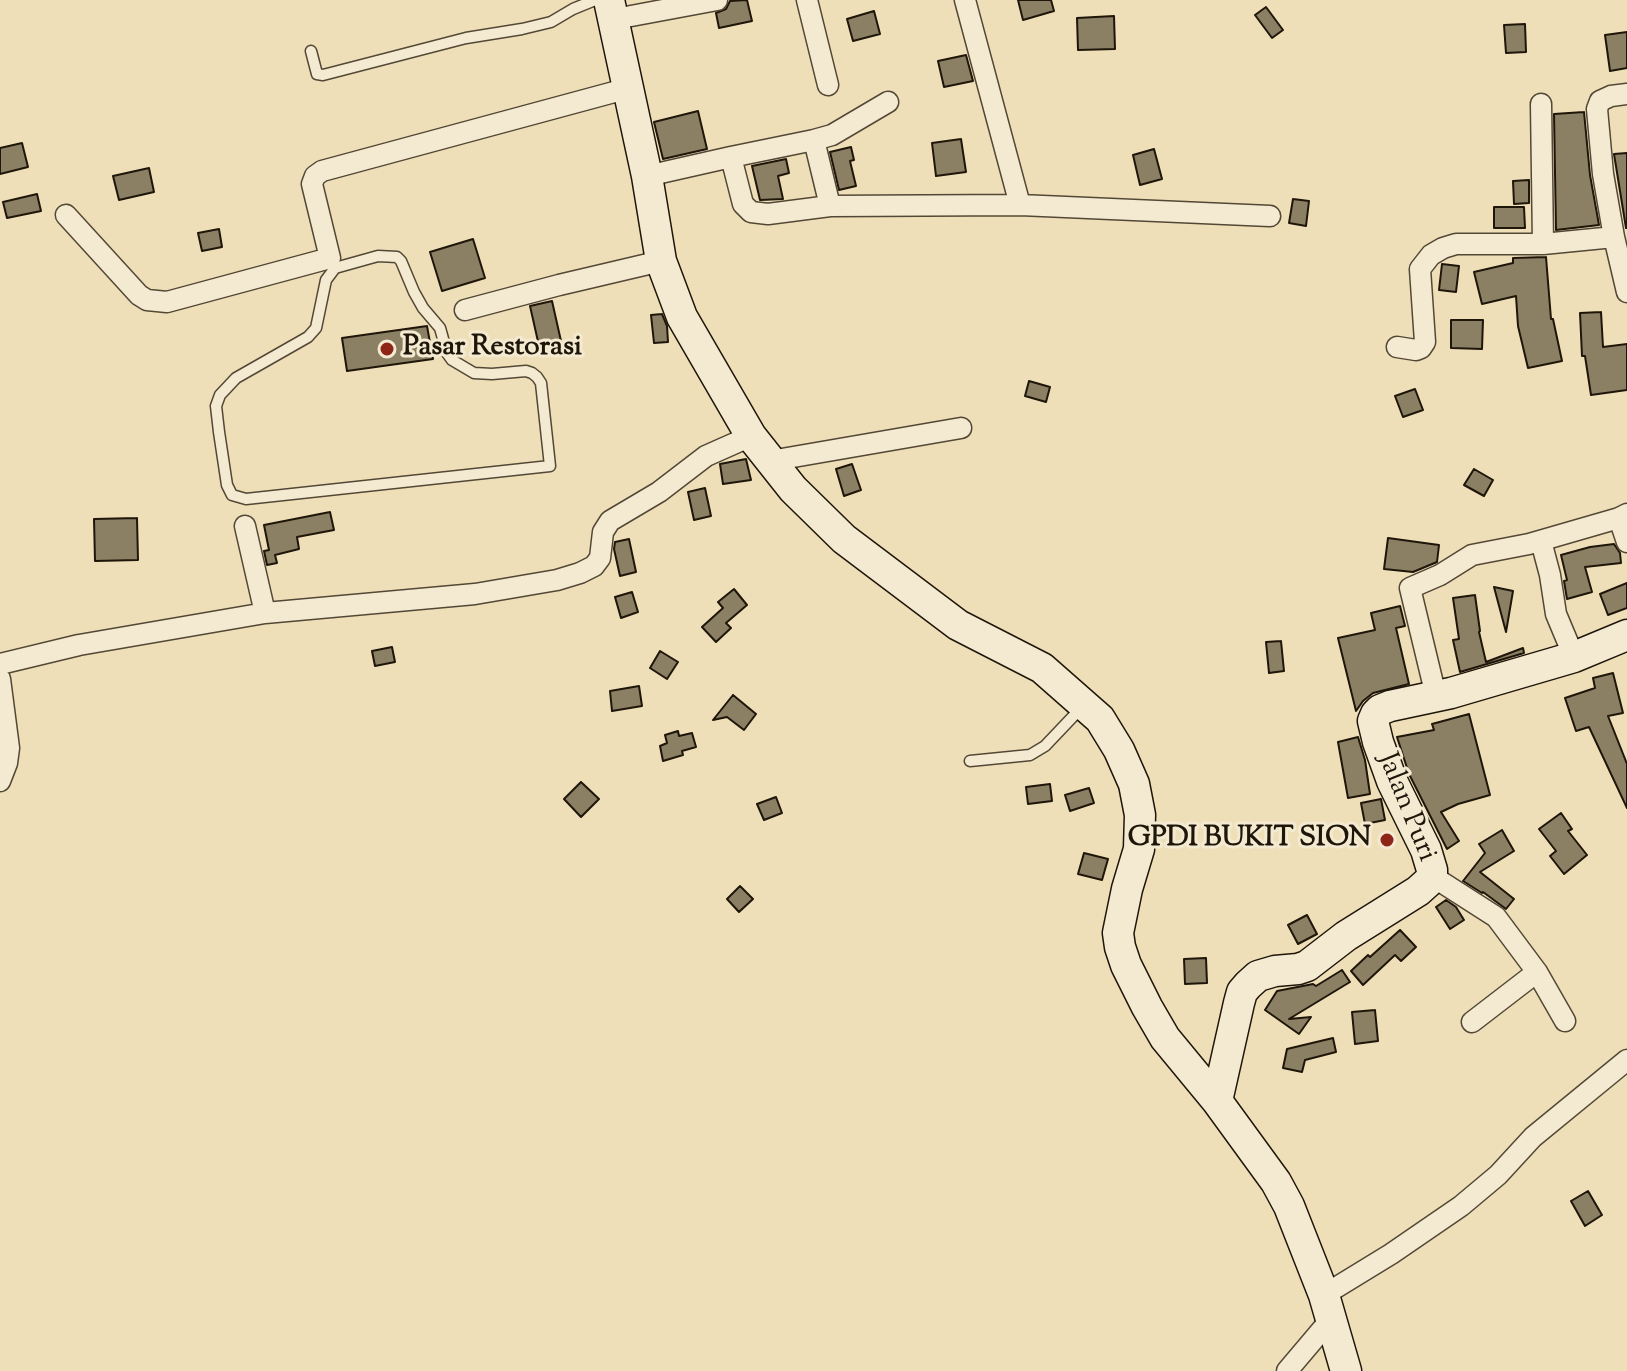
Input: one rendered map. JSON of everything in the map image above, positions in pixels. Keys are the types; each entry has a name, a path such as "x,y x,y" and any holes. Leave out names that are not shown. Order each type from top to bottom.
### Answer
{"street":[{"path":"716,0 606,6 629,88 661,261 682,317 751,436 793,489 844,539 958,625 1042,668 1100,719 1119,750 1134,784 1140,815 1139,849 1118,933 1126,965 1165,1038 1217,1101 1276,1182 1289,1206 1327,1307 1346,1371"},
{"path":"807,0 828,85"},
{"path":"965,0 1020,205"},
{"path":"66,215 139,295 147,300 167,302 332,263 313,194 315,176 322,171 629,88"},
{"path":"1627,94 1600,101 1597,109 1614,237 1627,292"},
{"path":"647,176 832,135 888,102"},
{"path":"1541,104 1543,244"},
{"path":"814,140 830,206"},
{"path":"731,157 743,204 751,212 768,214 830,206 1020,205 1270,216"},
{"path":"1397,347 1416,350 1425,342 1420,269 1431,255 1443,248 1456,244 1543,244 1614,237"},
{"path":"465,310 661,261"},
{"path":"770,461 961,428"},
{"path":"0,664 94,642 265,613 475,594 557,580 594,566 600,558 603,532 610,521 659,492 706,456 751,436"},
{"path":"1436,696 1410,588 1440,575 1472,555 1541,541 1623,516 1627,542"},
{"path":"245,526 265,613"},
{"path":"1541,541 1556,614 1574,657"},
{"name":"Jalan Puri","path":"1217,1101 1239,1003 1248,985 1258,976 1307,966 1346,936 1418,891 1432,876 1426,850 1392,781 1378,742 1373,721 1380,710 1574,657 1627,635"},
{"path":"0,679 9,748 0,781"},
{"path":"1432,876 1496,917 1537,972 1565,1021"},
{"path":"1472,1022 1537,972"},
{"path":"1287,1371 1327,1307 1391,1254 1461,1206 1498,1175 1533,1137 1627,1060"}],"lane":[{"path":"311,51 317,74 323,75 466,38 551,22 573,9 606,6"},
{"path":"378,256 397,257 423,308 440,328 452,360 474,373 526,371 537,377 541,383 550,466 246,499 232,495 227,485 219,432 216,406 220,395 236,378 308,337 316,328 332,263 378,256"},
{"path":"970,761 1030,755 1045,746 1084,704"}],"building":[{"path":"747,0 752,21 719,28 716,13 726,9 730,1"},
{"path":"1018,0 1051,0 1054,11 1023,20"},
{"path":"1266,7 1283,30 1272,38 1255,15"},
{"path":"874,11 880,34 853,41 847,19"},
{"path":"1114,16 1115,49 1078,50 1077,18"},
{"path":"1525,24 1526,52 1506,53 1504,25"},
{"path":"1627,32 1627,68 1610,71 1605,35"},
{"path":"966,55 973,81 944,87 938,61"},
{"path":"698,111 707,149 663,159 654,122"},
{"path":"1584,112 1599,225 1556,230 1554,114"},
{"path":"961,139 966,172 936,176 932,143"},
{"path":"22,143 28,167 0,174 0,148"},
{"path":"851,147 854,160 850,161 856,186 839,190 830,152"},
{"path":"1154,149 1162,179 1140,185 1133,155"},
{"path":"1627,153 1627,228 1626,228 1614,154"},
{"path":"786,159 789,173 778,176 783,199 760,200 752,166"},
{"path":"149,168 154,192 119,200 113,176"},
{"path":"1529,180 1529,203 1514,204 1513,181"},
{"path":"37,194 41,211 7,218 3,202"},
{"path":"1293,199 1309,201 1306,226 1289,223"},
{"path":"1494,207 1524,207 1525,228 1494,228"},
{"path":"219,229 222,247 202,251 198,233"},
{"path":"473,239 485,278 442,291 430,252"},
{"path":"1546,257 1551,319 1562,361 1528,368 1518,326 1516,296 1482,304 1474,272 1513,263 1513,258"},
{"path":"1442,264 1459,266 1456,292 1439,290"},
{"path":"552,301 561,341 539,346 530,306"},
{"path":"1601,312 1603,347 1627,344 1627,390 1591,395 1585,356 1582,356 1580,313"},
{"path":"662,314 668,342 654,343 651,315"},
{"path":"1451,320 1483,320 1482,349 1451,348"},
{"name":"Pasar Restorasi","path":"427,326 433,359 347,371 342,338"},
{"path":"1029,381 1050,387 1046,402 1025,396"},
{"path":"1415,389 1423,410 1403,417 1395,396"},
{"path":"746,459 751,480 723,484 720,464"},
{"path":"852,464 861,490 844,496 836,469"},
{"path":"1474,469 1493,480 1484,496 1464,485"},
{"path":"705,488 711,516 694,520 688,492"},
{"path":"330,512 334,530 297,537 299,549 275,555 277,563 267,565 264,551 269,550 264,525"},
{"path":"137,518 138,560 95,561 94,519"},
{"path":"1388,538 1439,545 1437,562 1413,572 1384,569"},
{"path":"629,539 636,572 620,576 615,542"},
{"path":"1614,544 1620,553 1621,563 1585,567 1592,592 1567,599 1564,581 1567,580 1561,555"},
{"path":"1627,583 1627,608 1608,615 1600,594"},
{"path":"1494,587 1513,591 1506,632"},
{"path":"734,589 747,605 726,623 731,628 716,642 702,627 723,608 718,602"},
{"path":"632,592 638,612 621,618 615,597"},
{"path":"1475,595 1486,662 1523,648 1524,653 1460,672 1453,640 1459,639 1453,598"},
{"path":"1400,606 1405,626 1396,628 1409,684 1373,693 1356,711 1338,638 1375,630 1371,613"},
{"path":"1281,641 1284,671 1269,673 1266,642"},
{"path":"392,647 395,662 375,666 372,651"},
{"path":"660,651 678,662 667,679 650,668"},
{"path":"1613,673 1623,713 1608,716 1627,764 1627,808 1589,727 1576,731 1565,698 1595,688 1593,678"},
{"path":"639,686 642,706 612,711 610,691"},
{"path":"733,695 756,714 744,730 727,717 713,720"},
{"path":"1469,714 1490,795 1441,812 1459,841 1447,849 1409,774 1397,737 1434,730 1432,724"},
{"path":"678,731 679,736 692,733 696,747 663,761 660,746 667,743 665,735"},
{"path":"1358,737 1370,794 1348,798 1338,742"},
{"path":"581,782 599,799 581,817 564,799"},
{"path":"1050,784 1052,801 1028,804 1026,787"},
{"path":"1089,788 1094,803 1070,811 1065,795"},
{"path":"776,797 782,813 764,820 757,804"},
{"path":"1381,799 1385,820 1365,824 1361,803"},
{"path":"1561,813 1572,829 1568,831 1587,855 1564,874 1550,856 1556,851 1539,829"},
{"path":"1502,830 1514,851 1480,872 1514,899 1506,909 1463,881 1485,853 1479,844"},
{"path":"1084,853 1108,859 1102,880 1078,874"},
{"path":"740,886 753,899 739,912 727,899"},
{"path":"1446,900 1456,907 1464,920 1450,929 1436,907"},
{"path":"1307,915 1317,934 1298,944 1288,925"},
{"path":"1400,930 1416,947 1401,961 1395,955 1363,985 1351,971"},
{"path":"1206,958 1207,983 1185,984 1184,959"},
{"path":"1342,970 1350,982 1289,1019 1311,1017 1299,1034 1265,1010 1277,991 1316,986"},
{"path":"1375,1010 1378,1041 1355,1044 1352,1012"},
{"path":"1333,1038 1336,1052 1305,1060 1302,1072 1283,1068 1287,1049"},
{"path":"1588,1191 1602,1215 1585,1226 1571,1201"}],"place":[{"name":"Pasar Restorasi","path":"387,349"},
{"name":"GPDI BUKIT SION","path":"1387,840"}]}
